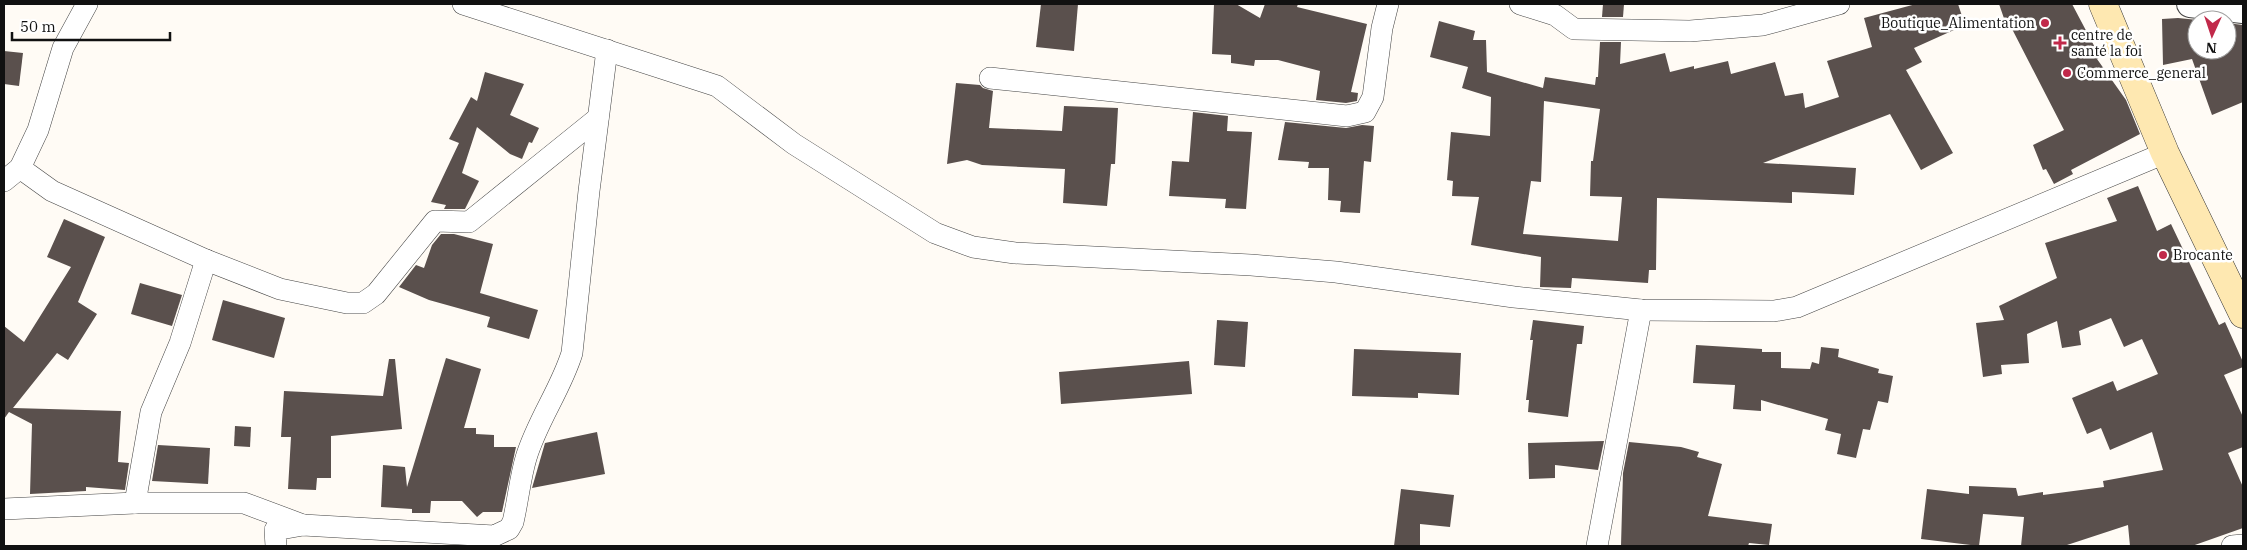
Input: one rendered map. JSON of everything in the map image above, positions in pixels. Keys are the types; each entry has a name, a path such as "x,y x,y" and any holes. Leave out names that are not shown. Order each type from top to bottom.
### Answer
{"main road":[{"path":"2103,4 2165,153 2243,314"}],"street":[{"path":"4,181 20,168 38,130 64,48 86,4"},
{"path":"463,4 717,86 794,144 935,234 973,247 1015,253 1251,265 1336,272 1514,297 1641,310 1774,311 1797,307 2165,153"},
{"path":"990,78 1346,116 1360,115 1365,112 1373,97 1382,28 1388,4"},
{"path":"1520,4 1555,15 1574,29 1690,31 1763,25 1839,4"},
{"path":"2190,4 2243,10"},
{"path":"276,546 275,530 303,525 494,536 509,530 513,522 526,457 545,412 567,369 572,353 607,50"},
{"path":"20,168 52,191 206,260 280,289 347,303 363,303 376,294 435,220 469,222 598,118"},
{"path":"135,503 151,412 180,343 206,260"},
{"path":"1597,546 1641,310"},
{"path":"4,509 135,503 244,503 303,525"},
{"path":"2232,546 2243,545"}],"building":[{"path":"1041,4 1078,4 1074,51 1036,47"},
{"path":"1214,4 1236,4 1260,18 1265,4 1298,4 1297,7 1367,24 1351,92 1358,93 1357,101 1346,103 1316,100 1320,71 1278,60 1255,60 1254,66 1231,63 1231,55 1212,54"},
{"path":"1603,4 1624,4 1623,17 1602,17"},
{"path":"1916,4 1958,4 1965,25 1914,48 1922,62 1906,70 1953,153 1921,170 1890,114 1763,163 1856,168 1854,195 1792,192 1792,203 1657,198 1656,270 1649,270 1648,283 1572,278 1571,288 1540,287 1541,257 1471,245 1479,197 1452,196 1453,181 1447,180 1451,132 1490,136 1491,97 1462,88 1468,67 1430,57 1439,21 1475,31 1473,40 1486,40 1487,72 1543,88 1545,77 1595,85 1596,77 1598,77 1600,42 1621,42 1620,64 1665,53 1670,72 1694,66 1694,69 1728,61 1731,74 1775,62 1785,96 1803,93 1805,108 1839,97 1827,61 1872,47 1864,18","holes":["1544,101 1600,109 1593,161 1591,161 1590,196 1622,197 1618,241 1523,234 1531,181 1541,182"]},
{"path":"1999,4 2072,4 2100,57 2097,59 2126,100 2140,134 2071,170 2073,174 2054,184 2046,169 2043,170 2033,145 2064,130 2010,25 2007,27"},
{"path":"2162,19 2187,19 2187,60 2163,65"},
{"path":"2237,24 2243,25 2243,102 2212,115 2192,60 2237,60"},
{"path":"4,51 23,53 19,86 4,84"},
{"path":"485,72 524,84 510,115 539,128 532,143 529,142 522,159 510,154 477,127 462,173 479,181 465,209 444,209 446,205 431,202 459,143 449,139 471,97 477,101"},
{"path":"956,83 980,85 993,91 989,128 1062,131 1064,106 1118,108 1115,164 1111,164 1107,206 1063,203 1065,169 982,165 967,160 947,164"},
{"path":"1193,112 1228,116 1227,131 1252,132 1246,209 1225,208 1226,199 1169,196 1172,161 1189,162"},
{"path":"1285,122 1346,128 1362,125 1374,126 1371,162 1364,161 1360,213 1340,212 1341,201 1328,200 1329,168 1308,168 1309,162 1278,160"},
{"path":"2138,186 2157,231 2171,224 2219,325 2225,322 2243,362 2243,367 2224,375 2243,417 2243,447 2228,453 2243,487 2243,528 2192,546 2130,546 2128,525 2064,546 2021,546 2024,517 1983,514 1979,546 1921,539 1927,489 1969,494 1969,486 2016,488 2018,496 2043,492 2043,495 2104,487 2103,481 2163,470 2152,432 2110,450 2101,428 2087,434 2072,398 2113,381 2117,391 2158,374 2142,339 2124,347 2111,318 2079,331 2081,345 2062,348 2057,321 2027,334 2029,363 2001,365 2002,374 1983,377 1976,323 2004,320 1999,306 2057,278 2045,243 2117,221 2107,198"},
{"path":"64,219 105,237 78,302 97,314 68,360 57,353 13,408 121,411 118,462 129,463 125,490 86,487 86,491 30,494 32,424 9,412 4,419 4,326 24,342 71,267 47,257"},
{"path":"441,234 454,234 493,244 480,293 538,310 529,339 487,327 490,317 429,300 399,287 416,265 424,268 432,245"},
{"path":"140,283 182,295 172,326 131,314"},
{"path":"223,300 285,318 274,358 212,340"},
{"path":"1217,320 1248,322 1245,367 1214,365"},
{"path":"1533,320 1584,326 1582,344 1577,344 1568,417 1528,412 1529,400 1526,400 1533,340 1530,340"},
{"path":"1696,345 1762,349 1762,352 1781,352 1781,368 1810,369 1812,362 1819,364 1821,347 1839,349 1838,357 1879,369 1878,373 1893,376 1888,403 1878,401 1870,430 1863,429 1856,458 1837,454 1841,434 1825,430 1828,419 1761,400 1761,411 1733,409 1735,385 1693,383"},
{"path":"1354,349 1461,353 1459,395 1418,393 1418,398 1352,396"},
{"path":"446,358 481,369 464,428 476,428 476,434 494,435 494,447 516,447 502,512 483,512 477,517 462,501 431,501 430,513 412,513 412,509 381,507 383,465 405,467 407,487"},
{"path":"389,359 395,359 402,429 331,436 331,478 317,478 316,490 288,489 291,437 281,437 284,391 383,396"},
{"path":"1189,361 1192,394 1061,404 1059,372"},
{"path":"235,426 251,427 250,447 234,446"},
{"path":"597,432 605,474 532,488 545,443"},
{"path":"1604,441 1598,470 1555,465 1555,478 1529,479 1528,443"},
{"path":"1629,442 1681,447 1699,452 1697,457 1722,464 1708,516 1772,524 1769,545 1749,543 1748,546 1621,546 1623,473"},
{"path":"158,445 210,448 208,484 152,481"},
{"path":"1401,489 1454,495 1450,527 1420,524 1420,546 1394,546"}],"place":[{"name":"Boutique_Alimentation","path":"2045,23"},
{"name":"centre de santé la foi","path":"2060,43"},
{"name":"Commerce_general","path":"2067,73"},
{"name":"Brocante","path":"2163,255"}]}
